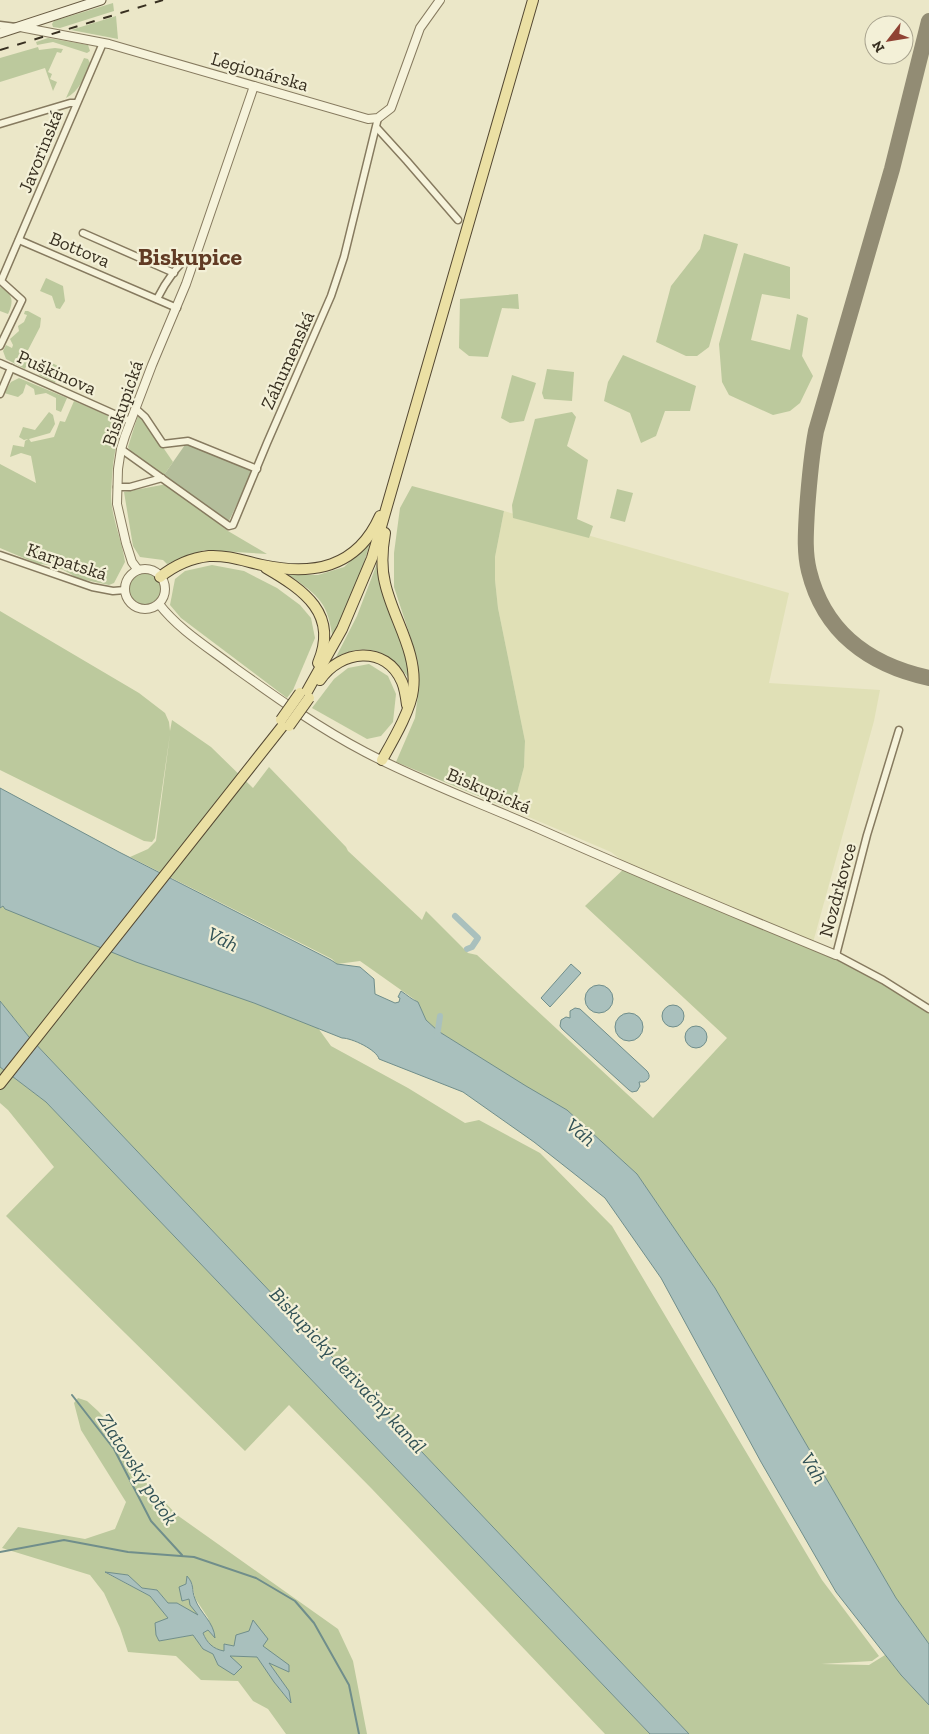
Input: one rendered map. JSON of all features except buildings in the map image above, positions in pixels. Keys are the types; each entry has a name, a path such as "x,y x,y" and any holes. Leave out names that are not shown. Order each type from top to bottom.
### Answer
{"main road":[{"path":"0,33 100,0"},
{"path":"150,894 174,856 285,723 304,695 342,630 362,585 419,399 533,0"},
{"path":"382,760 407,709 413,693 414,681 411,656 390,598 383,571 383,545 445,325 460,252"},
{"path":"160,577 175,566 188,560 210,556 236,558 261,565 305,570 319,569 344,559 355,552 370,535 381,513 400,446 419,399"},
{"path":"261,565 286,579 303,592 317,608 321,617 325,636 322,655 304,695"},
{"path":"304,695 340,661 351,656 370,656 389,664 396,671 406,692 407,709"},
{"path":"0,1084 258,757"}],"street":[{"path":"378,118 391,108 420,28 440,0"},
{"path":"57,15 50,21 48,28 61,34"},
{"name":"Legionárska","path":"0,25 61,34 103,43 368,119 378,118"},
{"name":"Javorinská","path":"0,346 22,300 1,281 103,43"},
{"name":"Biskupická","path":"138,570 132,562 122,530 117,504 121,449 135,408 176,308 254,86"},
{"path":"0,124 70,103 76,103"},
{"name":"Záhumenská","path":"121,449 229,526 234,525 331,296 344,257 378,118"},
{"path":"376,128 458,220"},
{"path":"84,233 174,272"},
{"name":"Bottova","path":"19,240 157,299"},
{"path":"176,308 157,299 166,281 189,257 195,256"},
{"name":"Puškinova","path":"0,363 130,421"},
{"path":"0,394 12,368"},
{"path":"135,408 145,417 163,444 188,441 257,469"},
{"path":"117,487 130,487 162,478"},
{"name":"Karpatská","path":"0,555 92,587 113,592 125,590"},
{"path":"138,570 149,570 160,577 165,591 159,604 148,609 137,607 128,599 125,590 129,577 138,570"},
{"name":"Biskupická","path":"159,604 166,613 198,640 286,704 319,726 382,760 488,808 723,909 836,955"},
{"name":"Nozdrkovce","path":"900,730 867,835 836,955 882,980 929,1010"}],"green space":[{"path":"113,3 114,11 60,28 53,27 54,21"},
{"path":"116,16 118,39 71,30"},
{"path":"48,38 88,45 90,51 87,53 53,42 37,45 36,42"},
{"path":"38,47 39,50 63,49 61,53 57,52 48,72 52,74 50,79 57,82 53,91 45,68 0,82 0,58"},
{"path":"84,58 88,59 90,63 78,88 66,98"},
{"path":"704,234 738,244 709,347 697,356 686,356 656,342 671,286 700,249"},
{"path":"744,253 790,267 790,299 762,294 751,340 790,350 797,314 808,318 802,356 813,376 800,403 790,411 773,415 729,395 722,382 719,344"},
{"path":"46,278 63,286 65,301 60,309 56,308 52,296 40,291"},
{"path":"0,287 8,292 11,298 12,302 8,314 0,311"},
{"path":"518,294 519,309 502,308 488,357 469,356 459,348 460,299"},
{"path":"25,311 41,318 40,327 27,352 31,355 25,369 6,359 3,351 6,345 12,348 13,345 10,339 19,331 18,326 24,322 27,315 24,314"},
{"path":"623,355 696,386 690,411 665,411 656,436 641,443 630,413 604,401 608,382"},
{"path":"46,360 62,368 55,383 39,375"},
{"path":"547,369 574,372 572,401 544,399 542,393"},
{"path":"512,375 536,383 524,421 510,423 501,418"},
{"path":"19,378 67,398 61,412 56,410 56,398 46,393 35,395 34,389 26,384 23,393 18,397 4,393 11,382"},
{"path":"74,401 114,419 121,426 121,436 114,457 111,503 125,562 114,583 109,585 76,578 58,568 38,564 0,548 0,464 36,483 31,456 21,453 10,457 13,445 24,447 25,441 28,439 24,440 19,437 23,427 35,430 49,412 53,415 55,424 50,433 29,439 31,442 54,437 60,421 65,422"},
{"path":"139,412 173,462 164,475 131,452 128,447"},
{"path":"572,412 576,417 567,446 588,460 577,519 593,526 589,538 513,518 512,505 535,419"},
{"path":"187,442 253,470 229,521 164,475"},
{"path":"167,484 228,531 267,554 204,550 167,564 163,560 140,557 133,546 124,492"},
{"path":"412,486 504,511 495,557 495,580 498,608 525,741 524,767 517,793 510,809 396,762 415,718 419,686 411,639 394,587 394,553 400,508"},
{"path":"617,489 633,493 625,522 610,518"},
{"path":"504,511 789,593 769,683 880,690 874,721 813,948 628,865 611,852 510,809 517,793 524,767 525,741 498,608 495,580 495,557"},
{"path":"370,543 358,582 333,641 328,617 321,602 308,589 289,575 318,575 344,567"},
{"path":"378,561 407,656 410,680 395,662 378,652 359,650 336,657 357,616"},
{"path":"212,565 244,571 277,588 300,605 311,618 315,638 293,690 287,698 181,618 170,605 175,579 185,571"},
{"path":"145,573 151,574 156,578 160,583 160,595 156,600 151,604 145,605 139,604 134,600 130,595 129,589 130,583 134,578 139,574"},
{"path":"0,611 139,693 165,713 170,731 172,720 211,747 253,788 269,767 348,851 422,920 426,911 468,953 477,955 653,1118 727,1038 585,906 628,865 836,955 929,1009 929,1644 896,1598 715,1288 637,1174 567,1110 438,1031 426,1020 418,1002 360,961 337,964 332,959 130,857 148,849 156,841 170,734 155,838 152,842 144,841 0,770"},
{"path":"369,664 388,676 396,694 393,722 381,736 367,739 312,708 334,679 348,668"},
{"path":"3,905 318,1028 331,1046 408,1088 465,1123 479,1120 540,1153 612,1226 822,1580 879,1656 872,1661 821,1664 869,1665 885,1655 929,1705 929,1734 689,1734 29,1037 0,1001 0,908"},
{"path":"0,1067 46,1102 650,1734 605,1734 372,1489 289,1405 245,1451 6,1216 54,1167 8,1110 0,1103"},
{"path":"78,1398 87,1401 98,1411 117,1432 133,1469 177,1515 338,1629 353,1661 367,1734 286,1734 268,1709 253,1701 238,1681 201,1680 176,1656 128,1652 120,1628 104,1593 90,1575 2,1548 18,1527 85,1539 115,1529 126,1502 81,1430 74,1403","holes":["106,1573 128,1575 142,1588 157,1590 168,1603 177,1603 199,1616 189,1599 183,1601 187,1577 192,1583 195,1598 208,1618 214,1637 208,1630 203,1632 211,1645 217,1649 224,1651 224,1644 234,1646 249,1631 253,1621 268,1662 289,1691 290,1702 257,1657 229,1655 218,1665 213,1654 203,1649 193,1635 159,1641 169,1619 150,1596"]}],"water":[{"name":"Váh","path":"0,788 119,852 337,964 360,967 374,979 375,994 395,1003 399,1002 400,998 398,997 401,991 418,1002 426,1020 438,1031 567,1110 637,1174 715,1288 896,1598 929,1644 929,1705 901,1675 836,1592 761,1462 661,1278 605,1198 534,1142 463,1092 379,1059 374,1052 358,1042 342,1038 254,1003 136,962 5,909 3,906 0,908"},
{"path":"571,964 581,973 550,1007 541,998"},
{"path":"599,985 609,989 613,999 609,1009 599,1013 589,1009 585,999 589,989"},
{"path":"0,1001 29,1037 689,1734 650,1734 46,1102 0,1067"},
{"path":"673,1005 681,1008 684,1016 681,1024 673,1027 665,1024 662,1016 665,1008"},
{"path":"575,1008 580,1009 647,1071 649,1078 644,1082 639,1082 640,1086 637,1091 632,1092 629,1090 562,1029 560,1026 561,1020 566,1017 570,1018 570,1011"},
{"path":"629,1013 639,1017 643,1027 639,1037 629,1041 619,1037 615,1027 619,1017"},
{"path":"696,1026 704,1029 707,1037 704,1045 696,1048 688,1045 685,1037 688,1029"},
{"path":"105,1572 128,1575 142,1588 157,1590 168,1603 177,1603 198,1615 190,1605 189,1599 182,1601 179,1587 186,1584 187,1576 191,1582 197,1604 210,1622 214,1632 215,1638 208,1630 203,1633 206,1640 220,1650 224,1651 224,1644 234,1646 236,1635 249,1631 253,1620 268,1639 263,1646 289,1665 289,1672 269,1663 289,1691 291,1703 257,1657 230,1656 242,1667 234,1675 218,1665 213,1654 203,1649 193,1635 159,1641 156,1635 155,1623 168,1618 150,1596"}],"waterway":[{"path":"455,916 478,938 472,947 467,949"},
{"path":"437,1037 440,1016"},
{"name":"Zlatovský potok","path":"72,1395 114,1449 151,1521 182,1555"},
{"name":"Zlatovský potok","path":"0,1552 64,1540 128,1552 194,1557 256,1578 295,1601 314,1623 349,1685 359,1734"}],"taxiway":[{"path":"929,21 892,169 816,431 809,480 806,540 807,563 816,593 826,612 838,628 869,655 907,672 929,678"}],"railway":[{"path":"0,50 163,0"}],"district":[{"name":"Biskupice","path":"190,257"}],"water label":[{"name":"Biskupický derivačný kanál","path":"348,1370"}]}
